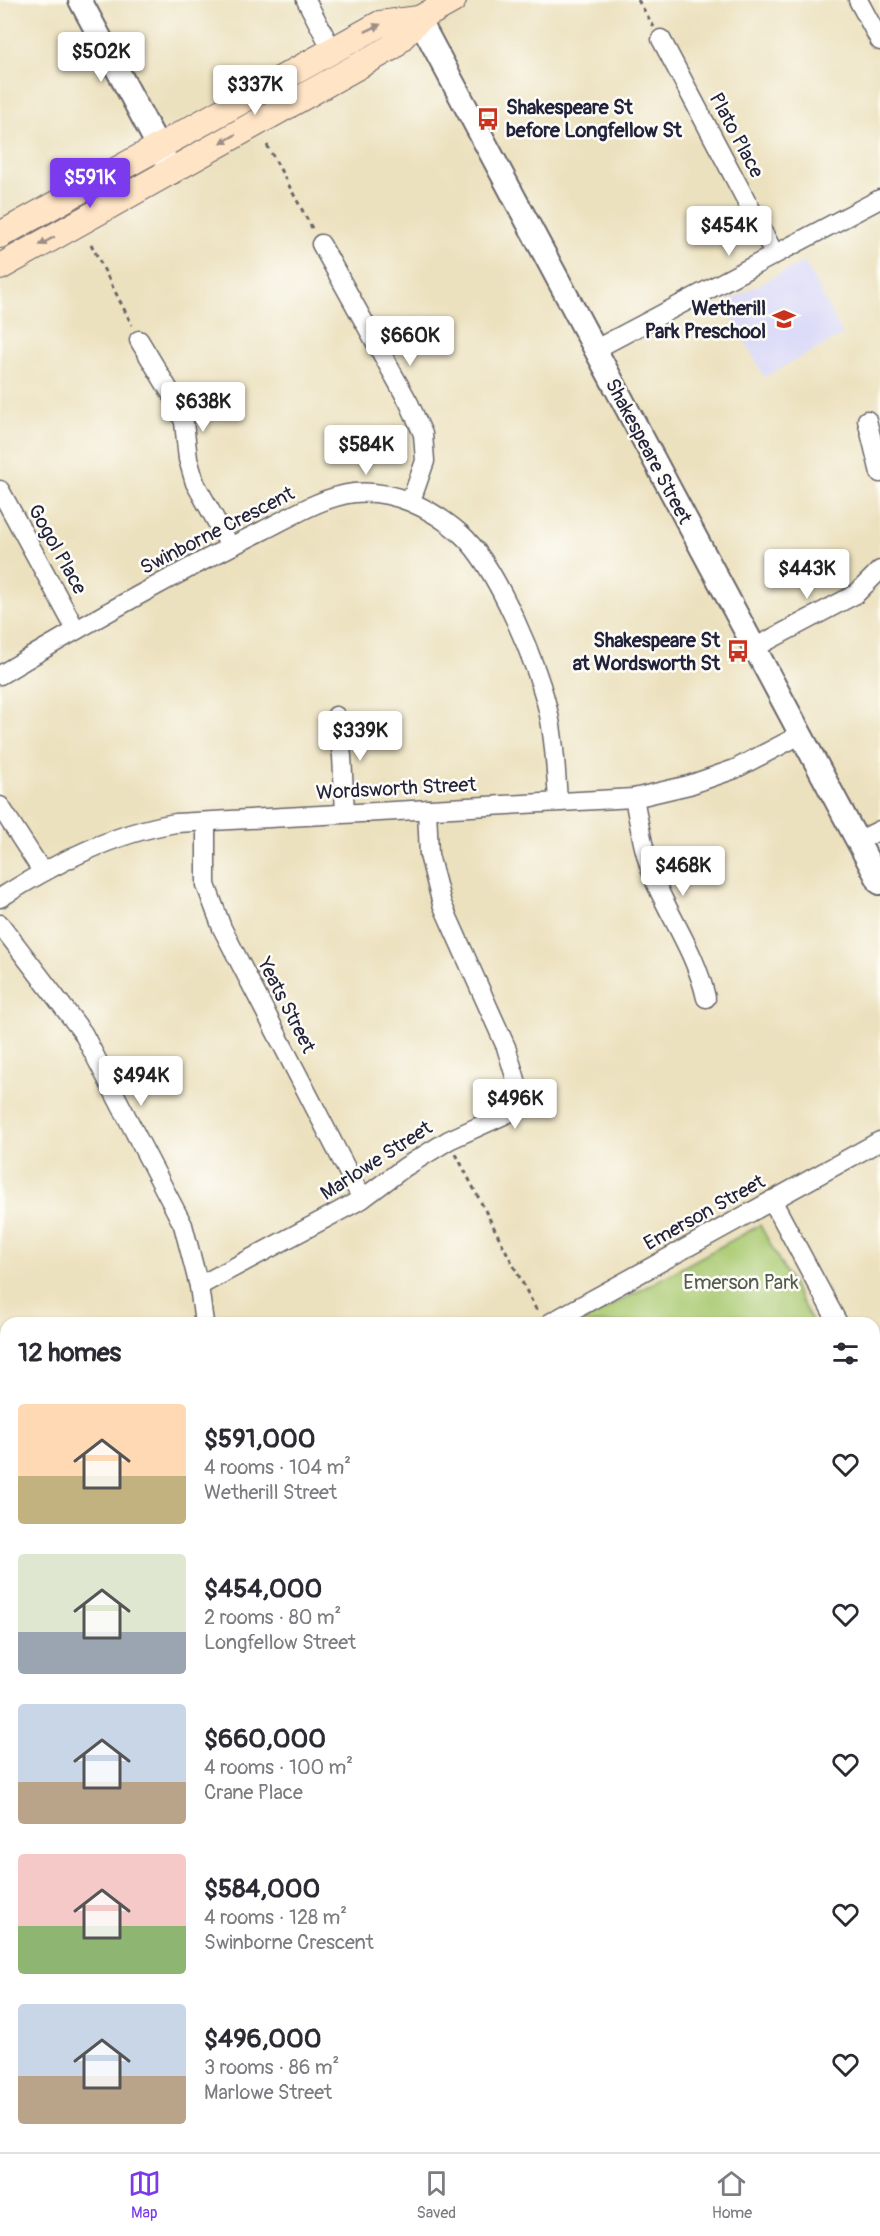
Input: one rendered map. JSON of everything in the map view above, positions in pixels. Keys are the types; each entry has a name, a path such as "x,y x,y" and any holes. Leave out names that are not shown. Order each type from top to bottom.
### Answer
{"main road":[{"path":"0,267 392,46 419,19 453,0"},
{"path":"0,235 380,24 419,19"}],"street":[{"path":"80,0 172,172"},
{"path":"306,0 332,50"},
{"path":"858,0 880,41"},
{"name":"Shakespeare Street","path":"419,19 880,883"},
{"name":"Plato Place","path":"661,39 774,253"},
{"path":"594,350 880,199"},
{"path":"321,244 410,403 423,434 425,461 411,501"},
{"path":"139,340 175,400 184,422 188,459 195,483 230,546"},
{"path":"867,420 880,473"},
{"name":"Gogol Place","path":"0,490 76,630"},
{"name":"Swinborne Crescent","path":"0,675 76,630 230,546 326,500 354,493 383,494 411,501 462,535 480,558 513,616 539,673 550,717 558,801"},
{"path":"754,648 856,594 880,570"},
{"path":"336,716 342,756 345,813"},
{"name":"Wordsworth Street","path":"0,898 42,871 144,828 345,813 634,798 689,785 735,769 800,735"},
{"path":"634,798 644,851 656,884 701,973 706,999"},
{"path":"0,806 42,871"},
{"name":"Marlowe Street","path":"198,1286 362,1199 405,1167 448,1140 524,1107 506,1047 442,904 429,855 427,809"},
{"name":"Yeats Street","path":"206,822 206,885 222,928 362,1199"},
{"path":"858,842 880,830"},
{"path":"0,924 83,1033 183,1225 203,1317"},
{"name":"Emerson Street","path":"561,1317 880,1141"},
{"path":"772,1200 835,1317"}],"path":[{"path":"639,0 661,39"},
{"path":"267,145 321,244"},
{"path":"91,244 139,340"},
{"path":"448,1140 539,1317"}],"shaded area":[{"name":"Wetherill Park Preschool","path":"804,261 843,335 764,377 725,303"}],"green space":[{"name":"Emerson Park","path":"760,1225 810,1317 591,1317"}],"place":[{"name":"Shakespeare St before Longfellow St","path":"488,119"},
{"name":"Wetherill Park Preschool","path":"784,319"},
{"name":"Shakespeare St at Wordsworth St","path":"738,651"}]}
